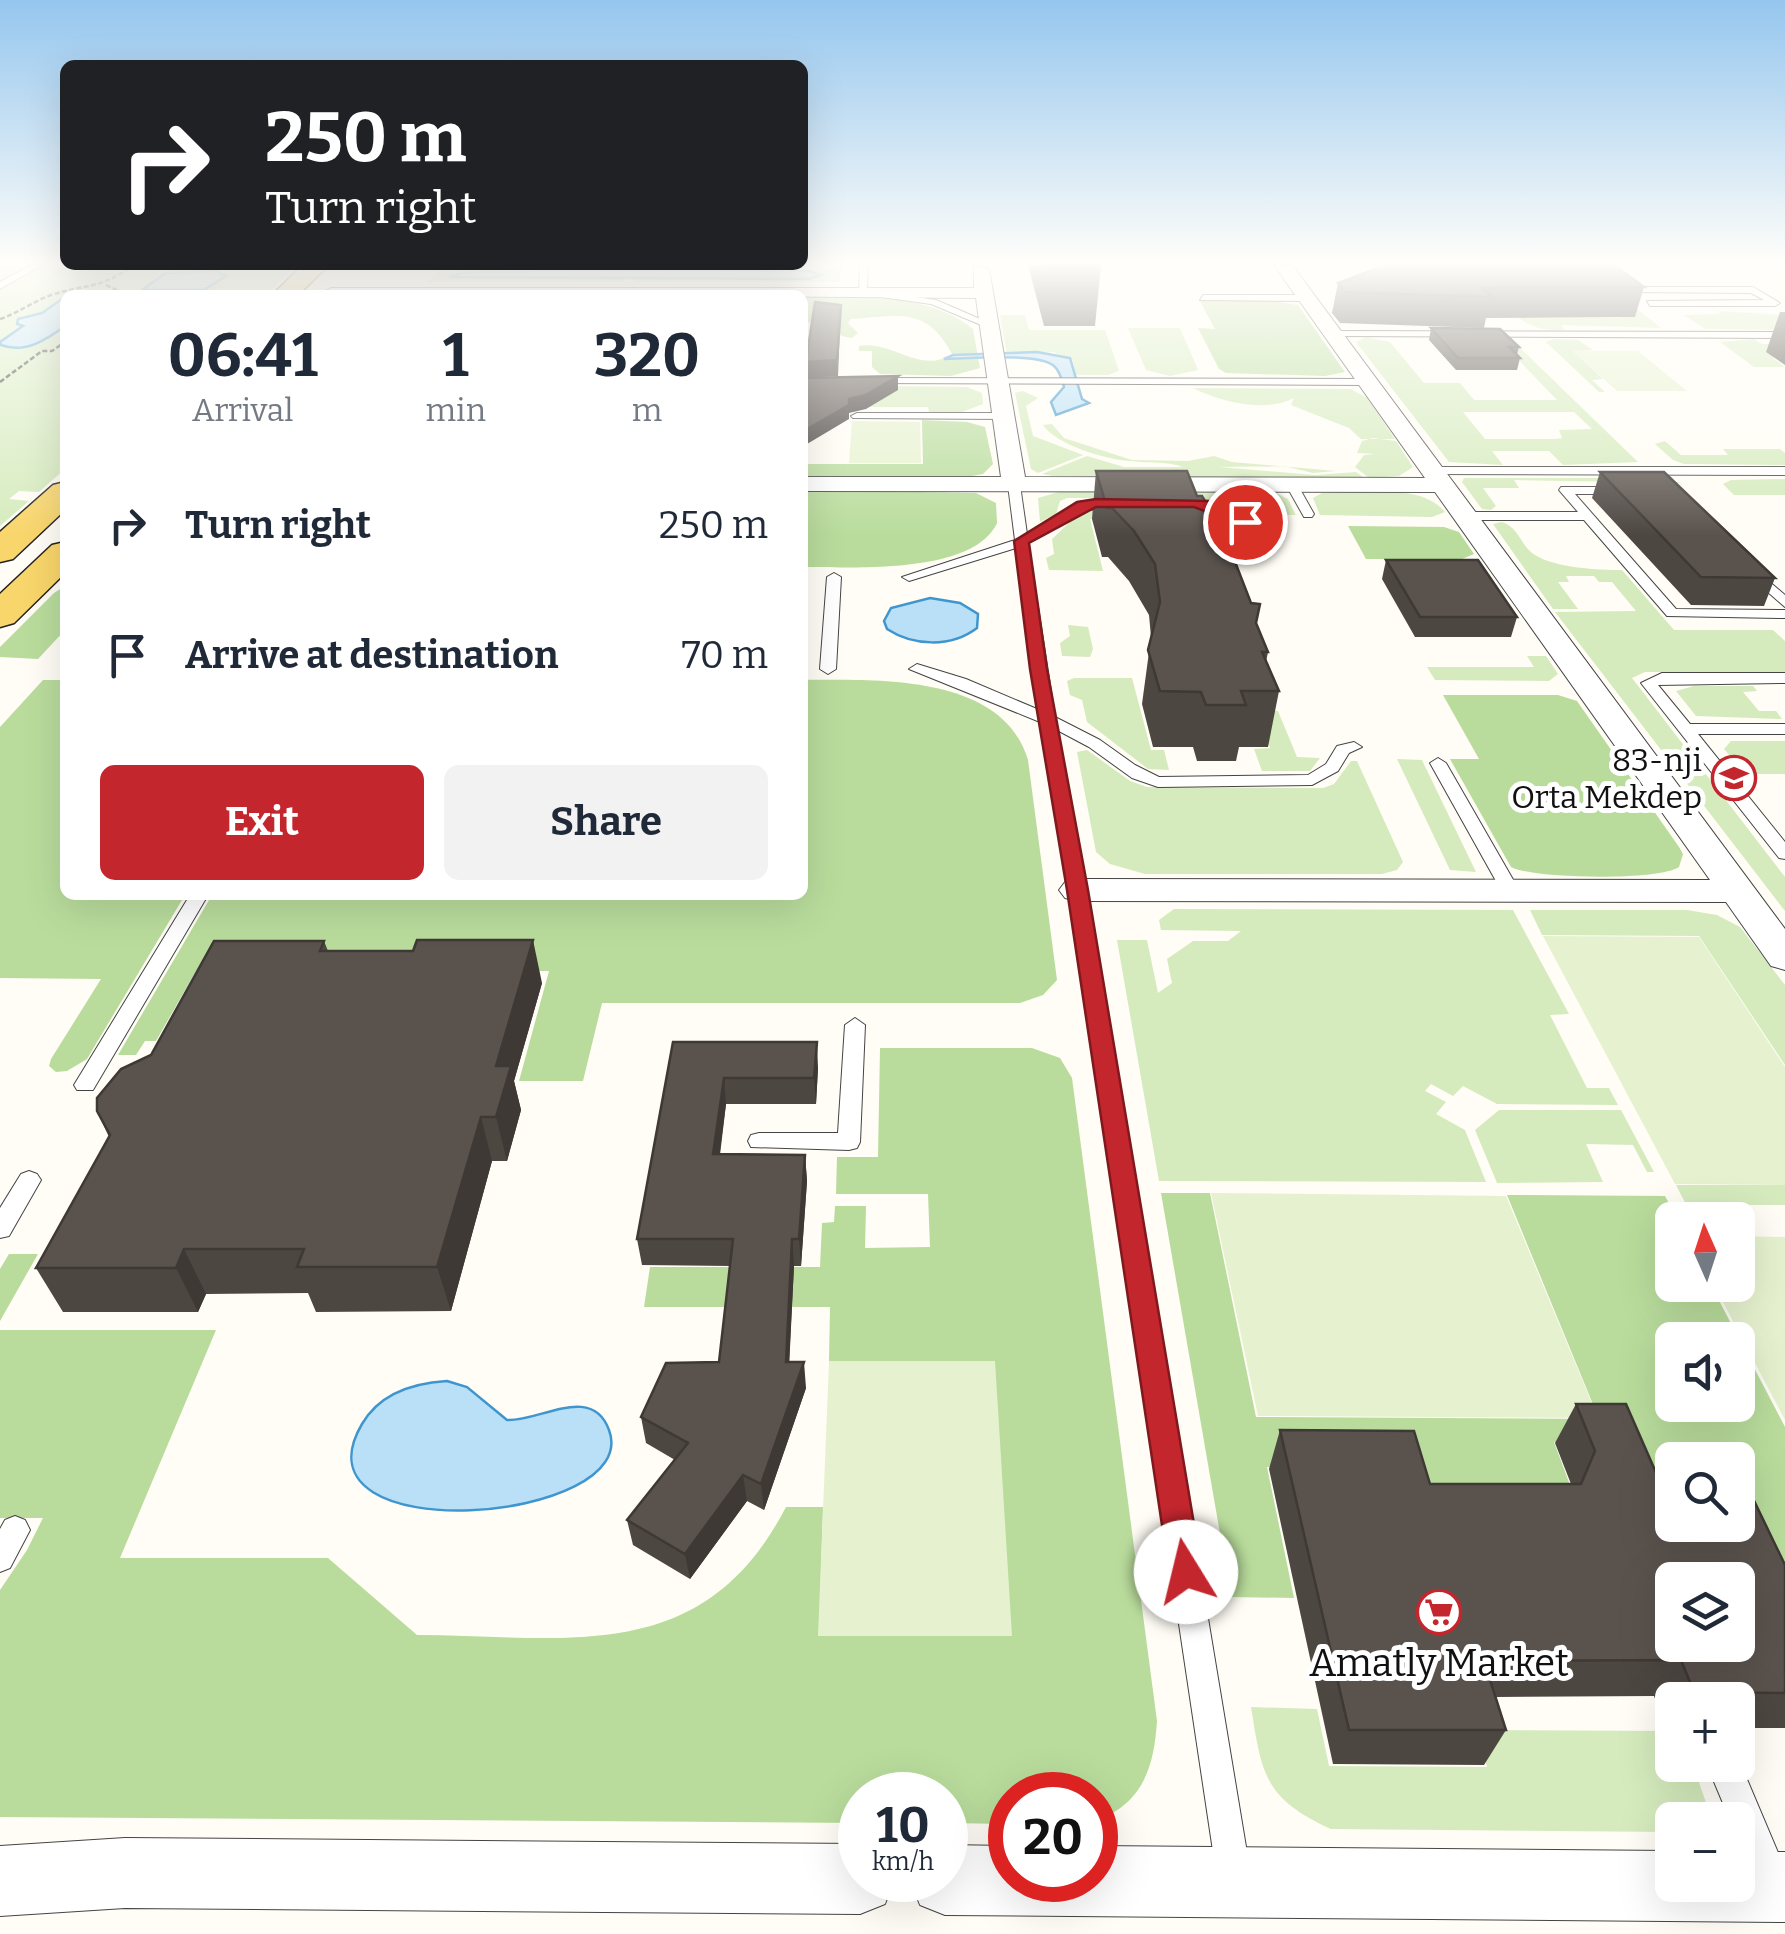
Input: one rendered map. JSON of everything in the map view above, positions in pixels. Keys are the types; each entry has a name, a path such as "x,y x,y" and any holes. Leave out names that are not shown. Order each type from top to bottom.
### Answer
{"main road":[{"path":"0,551 60,497"},
{"path":"0,615 60,558"}],"street":[{"path":"994,355 1014,485"},
{"path":"1349,355 1785,957"},
{"path":"808,484 1292,485 1437,478"},
{"path":"1078,890 1736,891"},
{"path":"0,1882 125,1873 838,1879"},
{"path":"968,1880 1780,1887"}],"lane":[{"path":"858,381 995,364 1046,381 1368,382"},
{"path":"857,416 1004,416"},
{"path":"1437,478 1785,471"},
{"path":"1014,485 1048,720 1235,1882"},
{"path":"1292,485 1308,514"},
{"path":"1636,490 1565,490 1672,614 1785,614"},
{"path":"910,577 966,563 1048,530 1082,506 1135,503"},
{"path":"1174,503 1209,505 1245,522"},
{"path":"1463,516 1588,516"},
{"path":"1734,553 1785,604"},
{"path":"828,669 834,577"},
{"path":"918,669 978,686 1101,748 1135,774 1158,782 1312,780 1332,767 1343,749 1354,746"},
{"path":"1785,678 1650,681 1650,687 1785,854"},
{"path":"1685,730 1785,729"},
{"path":"1438,763 1510,890"},
{"path":"85,1085 195,900"},
{"path":"758,1141 849,1142 855,1025"},
{"path":"0,1228 29,1180"},
{"path":"0,1558 15,1530"},
{"path":"1732,1782 1780,1887"}],"path":[{"path":"0,382 36,355"}],"green space":[{"path":"0,355 60,355 60,473 39,492 19,491 9,499 29,501 0,526"},
{"path":"872,355 940,359 978,355 980,368 951,376 880,374 872,367"},
{"path":"1060,355 1114,355 1119,371 1075,375 1073,361"},
{"path":"1140,355 1192,355 1198,370 1170,376 1146,370"},
{"path":"1212,355 1333,355 1345,372 1325,376 1226,373 1219,369"},
{"path":"1366,355 1401,355 1424,383 1460,383 1474,400 1557,400 1514,355 1528,355 1638,462 1563,465 1549,451 1492,451 1503,465 1449,462","holes":["1463,412 1574,412 1592,429 1559,430 1562,438 1556,439 1485,439"]},
{"path":"1560,355 1578,355 1603,379 1592,380 1605,392 1599,392"},
{"path":"1578,355 1643,355 1687,391 1617,391"},
{"path":"1738,355 1775,355 1773,358 1785,367 1754,367"},
{"path":"883,386 967,387 982,393 983,404 962,412 929,412 928,407 869,407"},
{"path":"1193,388 1351,389 1367,398 1395,439 1361,439 1349,428 1291,405 1294,398 1270,405 1243,404"},
{"path":"1023,391 1038,398 1026,406 1033,436 1083,455 1038,473 1031,469 1015,393"},
{"path":"922,420 985,427 993,464 983,474 808,476 808,464 923,464"},
{"path":"852,421 920,422 921,463 849,463"},
{"path":"1052,424 1064,438 1132,460 1188,461 1214,456 1232,462 1279,466 1219,467 1315,475 1356,472 1364,478 1053,476 1042,474 1087,456 1124,467 1183,467 1119,460 1094,454 1059,439 1043,425"},
{"path":"1362,441 1396,441 1413,467 1399,476 1369,478 1355,467 1364,455 1375,454 1357,453"},
{"path":"1665,441 1681,455 1728,455 1723,449 1780,449 1785,453 1785,465 1684,464 1655,444"},
{"path":"1287,467 1336,471 1313,473"},
{"path":"1464,478 1658,478 1682,483 1514,480 1519,488 1483,488 1496,506 1491,510 1482,509 1462,482"},
{"path":"1785,479 1785,495 1734,495 1723,484 1731,480"},
{"path":"808,490 976,493 996,503 997,523 984,540 963,552 938,560 879,567 808,567"},
{"path":"1062,491 1276,493 1288,499 1296,515 1244,514 1217,502 1194,498 1067,498 1060,501 1056,514 1040,522 1038,498"},
{"path":"1322,493 1405,493 1421,496 1445,512 1432,517 1320,515 1313,498"},
{"path":"1100,508 1103,518 1090,519 1103,571 1049,570 1046,558 1054,554 1052,539 1084,509"},
{"path":"1502,522 1512,528 1530,551 1554,563 1622,570 1674,630 1773,630 1785,641 1785,672 1645,672 1632,678 1785,877 1785,911 1555,612 1636,611 1612,582 1599,582 1594,576 1566,576 1569,582 1558,582 1578,609 1553,609 1493,524"},
{"path":"1348,526 1444,527 1459,532 1474,554 1462,559 1366,559"},
{"path":"60,589 60,635 38,659 0,657 0,647"},
{"path":"1068,625 1088,627 1093,649 1090,657 1062,656 1060,643 1070,636"},
{"path":"1527,656 1546,656 1558,674 1549,681 1435,680 1427,667 1534,667"},
{"path":"1132,678 1151,750 1164,750 1169,770 1148,769 1087,722 1082,700 1070,695 1067,681"},
{"path":"43,680 60,680 60,900 182,900 87,1059 67,1071 56,1072 49,1066 51,1059 101,979 0,978 0,727"},
{"path":"808,680 899,682 964,696 992,711 1014,732 1028,760 1057,980 1043,995 1020,1003 602,1003 583,1081 519,1081 549,971 196,971 156,1041 145,1041 136,1055 118,1055 209,900 808,900"},
{"path":"1694,686 1753,686 1757,691 1743,692 1759,711 1776,711 1782,719 1696,716 1676,691"},
{"path":"1443,695 1558,695 1577,701 1679,847 1683,854 1679,867 1647,875 1596,877 1544,874 1511,867 1450,759 1479,759"},
{"path":"1257,711 1278,711 1297,757 1320,758 1310,771 1262,771 1254,749 1270,748"},
{"path":"1731,741 1785,741 1785,774 1746,774 1724,749"},
{"path":"1087,750 1130,781 1147,787 1323,788 1334,784 1351,761 1357,761 1403,862 1397,870 1382,874 1145,874 1110,864 1096,852 1077,752"},
{"path":"1397,759 1422,760 1476,872 1450,870"},
{"path":"1174,909 1513,910 1569,1014 1550,1015 1587,1088 1609,1088 1618,1105 1497,1104 1463,1086 1453,1096 1431,1084 1425,1091 1446,1102 1436,1114 1465,1130 1486,1182 1159,1181 1117,940 1147,940 1158,993 1172,983 1167,959 1193,941 1228,941 1241,931 1161,930 1159,920"},
{"path":"1530,910 1687,910 1717,915 1740,927 1785,985 1785,1065 1699,936 1542,935"},
{"path":"1543,936 1699,937 1785,1067 1785,1185 1675,1184"},
{"path":"880,1048 1032,1048 1060,1058 1072,1078 1157,1721 1149,1768 1125,1805 1118,1810 1118,1772 988,1772 988,1824 968,1823 968,1772 838,1772 838,1823 0,1817 0,1590 43,1518 0,1518 0,1330 216,1330 120,1558 328,1558 417,1635 579,1637 628,1631 673,1618 715,1595 753,1558 786,1507 823,1507 819,1635 995,1361 829,1361 830,1307 644,1307 650,1267 820,1267 822,1223 834,1222 835,1206 866,1206 865,1248 930,1247 928,1194 836,1194 837,1157 878,1157"},
{"path":"1499,1110 1621,1110 1654,1172 1647,1172 1633,1145 1586,1144 1603,1182 1497,1183 1475,1130"},
{"path":"1676,1185 1785,1185 1785,1205 1685,1202"},
{"path":"1161,1193 1210,1193 1256,1417 1599,1419 1507,1195 1665,1196 1668,1202 1655,1202 1655,1302 1720,1302 1730,1322 1655,1322 1655,1422 1755,1422 1755,1369 1785,1427 1785,1661 1755,1574 1755,1562 1751,1562 1744,1542 1755,1542 1755,1442 1655,1442 1655,1500 1606,1443 1554,1442 1583,1520 1413,1518 1399,1468 1267,1467 1294,1598 1231,1597"},
{"path":"1211,1193 1506,1196 1598,1418 1258,1416"},
{"path":"1755,1236 1785,1237 1785,1420 1755,1363 1755,1322 1733,1322 1723,1302 1755,1302"},
{"path":"9,1254 38,1254 0,1321 0,1269"},
{"path":"829,1361 995,1361 1012,1636 818,1636"},
{"path":"1251,1707 1317,1709 1329,1766 1487,1767 1477,1730 1655,1731 1655,1782 1699,1782 1706,1802 1655,1802 1655,1832 1331,1829 1279,1795 1263,1767"}],"water":[{"path":"952,355 1070,358 1082,399 1089,403 1056,415 1051,402 1064,387 1058,370 1046,362 1018,358 944,359"},
{"path":"930,598 960,603 978,614 977,628 944,642 908,639 887,629 884,621 891,608"},
{"path":"447,1381 467,1387 507,1420 564,1408 590,1409 601,1416 609,1430 605,1462 574,1486 526,1503 470,1510 416,1507 373,1492 352,1465 362,1424 369,1413 399,1392"}],"building":[{"path":"808,355 837,355 837,360 808,362"},
{"path":"1456,355 1520,358 1458,358"},
{"path":"898,376 866,395 849,399 849,405 808,429 808,378"},
{"path":"1096,471 1187,471 1197,496 1202,496 1222,528 1251,603 1260,604 1256,623 1268,652 1262,652 1279,691 1241,691 1246,705 1206,705 1201,692 1160,691 1148,650 1160,602 1155,564 1134,531 1112,508 1107,508"},
{"path":"1600,472 1664,472 1775,578 1701,577"},
{"path":"1386,560 1478,560 1517,617 1420,617"},
{"path":"417,940 533,940 496,1066 511,1066 496,1117 481,1117 437,1267 297,1267 304,1249 184,1249 176,1268 36,1268 110,1135 97,1111 97,1098 121,1069 151,1055 214,941 324,941 320,951 413,951"},
{"path":"673,1042 817,1042 814,1078 724,1078 713,1154 805,1155 799,1239 792,1239 786,1362 804,1362 761,1484 743,1475 685,1554 627,1520 688,1443 641,1417 666,1363 719,1362 733,1239 637,1239"},
{"path":"1576,1404 1626,1404 1655,1470 1655,1542 1755,1542 1755,1503 1785,1565 1785,1693 1755,1693 1755,1682 1690,1682 1682,1662 1755,1662 1755,1562 1655,1562 1655,1660 1484,1661 1506,1730 1349,1730 1280,1430 1414,1431 1430,1484 1581,1484 1595,1451"}],"place":[{"name":"83-nji Orta Mekdep","path":"1734,778"},
{"name":"Amatly Market","path":"1439,1612"}],"route":[{"path":"1186,1572 1078,890 1038,669 1021,541 1048,530 1082,506 1096,503 1194,503 1209,505 1245,522"}]}
